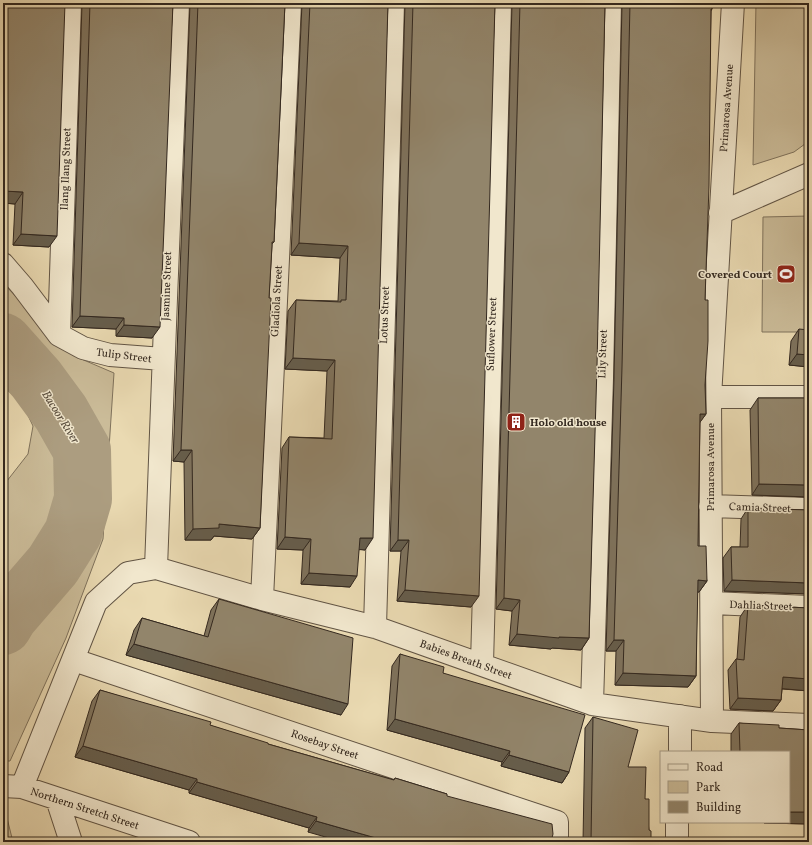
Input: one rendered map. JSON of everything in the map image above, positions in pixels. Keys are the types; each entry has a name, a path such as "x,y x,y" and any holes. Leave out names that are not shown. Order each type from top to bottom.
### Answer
{"street":[{"name":"Ilang Ilang Street","path":"59,335 70,3"},
{"name":"Jasmine Street","path":"156,568 178,3"},
{"name":"Gladiola Street","path":"262,599 290,3"},
{"name":"Lotus Street","path":"375,627 393,3"},
{"name":"Suflower Street","path":"482,664 500,3"},
{"name":"Lily Street","path":"592,704 610,3"},
{"name":"Primarosa Avenue","path":"712,720 710,397 733,3"},
{"path":"720,213 809,174"},
{"name":"Tulip Street","path":"3,264 22,286 59,335 83,348 110,355 163,359"},
{"path":"710,397 809,397"},
{"name":"Camia Street","path":"710,506 809,509"},
{"name":"Babies Breath Street","path":"74,660 96,602 128,574 156,568 262,599 375,627 592,704 712,720 809,725"},
{"name":"Dahlia Street","path":"712,603 809,607"},
{"path":"12,787 74,660"},
{"name":"Rosebay Street","path":"74,660 557,822 557,842"},
{"path":"680,716 680,751"},
{"name":"Northern Stretch Street","path":"12,787 57,799 189,842"},
{"path":"57,799 71,842"},
{"path":"677,823 677,842"}],"green space":[{"path":"756,3 809,3 809,141 794,152 753,165"},
{"name":"Covered Court","path":"809,216 809,332 762,332 763,217"},
{"path":"3,283 72,355 114,373 103,539 66,638 10,761 3,761 3,486 28,454 33,426 22,403 3,386"},
{"path":"3,817 7,818 13,842 3,842"}],"building":[{"path":"3,3 65,3 57,236 21,234 23,192 3,191"},
{"path":"90,3 173,3 160,327 124,325 124,318 80,316"},
{"path":"198,3 285,3 274,242 272,242 269,298 271,298 260,528 219,524 219,528 193,529 192,450 181,450"},
{"path":"310,3 388,3 373,538 360,538 357,576 309,573 311,539 285,537 289,437 332,439 335,360 293,358 296,300 341,302 341,300 346,300 348,246 299,243"},
{"path":"413,3 495,3 479,596 405,590 409,540 398,540"},
{"path":"520,3 605,3 589,638 559,638 517,634 520,600 504,598"},
{"path":"630,3 712,3 709,186 705,300 708,300 708,341 705,385 706,414 700,414 698,546 706,546 707,581 698,580 696,676 623,673 624,640 614,640"},
{"path":"799,329 809,330 809,355 797,354"},
{"path":"758,398 809,398 809,485 759,484"},
{"path":"748,508 809,510 809,583 732,580 731,547 748,547"},
{"path":"219,599 353,638 348,704 134,644 142,618 208,637"},
{"path":"748,605 809,608 809,679 783,677 781,700 738,698 736,659 744,660"},
{"path":"400,654 444,667 443,673 585,715 569,772 509,755 510,751 395,719"},
{"path":"100,690 211,722 210,725 268,744 394,780 395,778 447,794 447,796 552,824 553,834 551,842 390,842 316,821 317,817 197,782 197,779 83,746"},
{"path":"593,717 638,730 628,767 646,767 645,799 649,799 649,830 651,831 651,842 591,842"},
{"path":"739,723 779,725 779,728 809,730 809,812 790,812 790,751 740,751"}],"waterway":[{"name":"Bacoor River","path":"3,342 36,379 61,413 82,450 83,499 73,533 53,565 9,616 3,626"}],"place":[{"name":"Covered Court","path":"786,274"},
{"name":"Holo old house","path":"516,422"}]}
